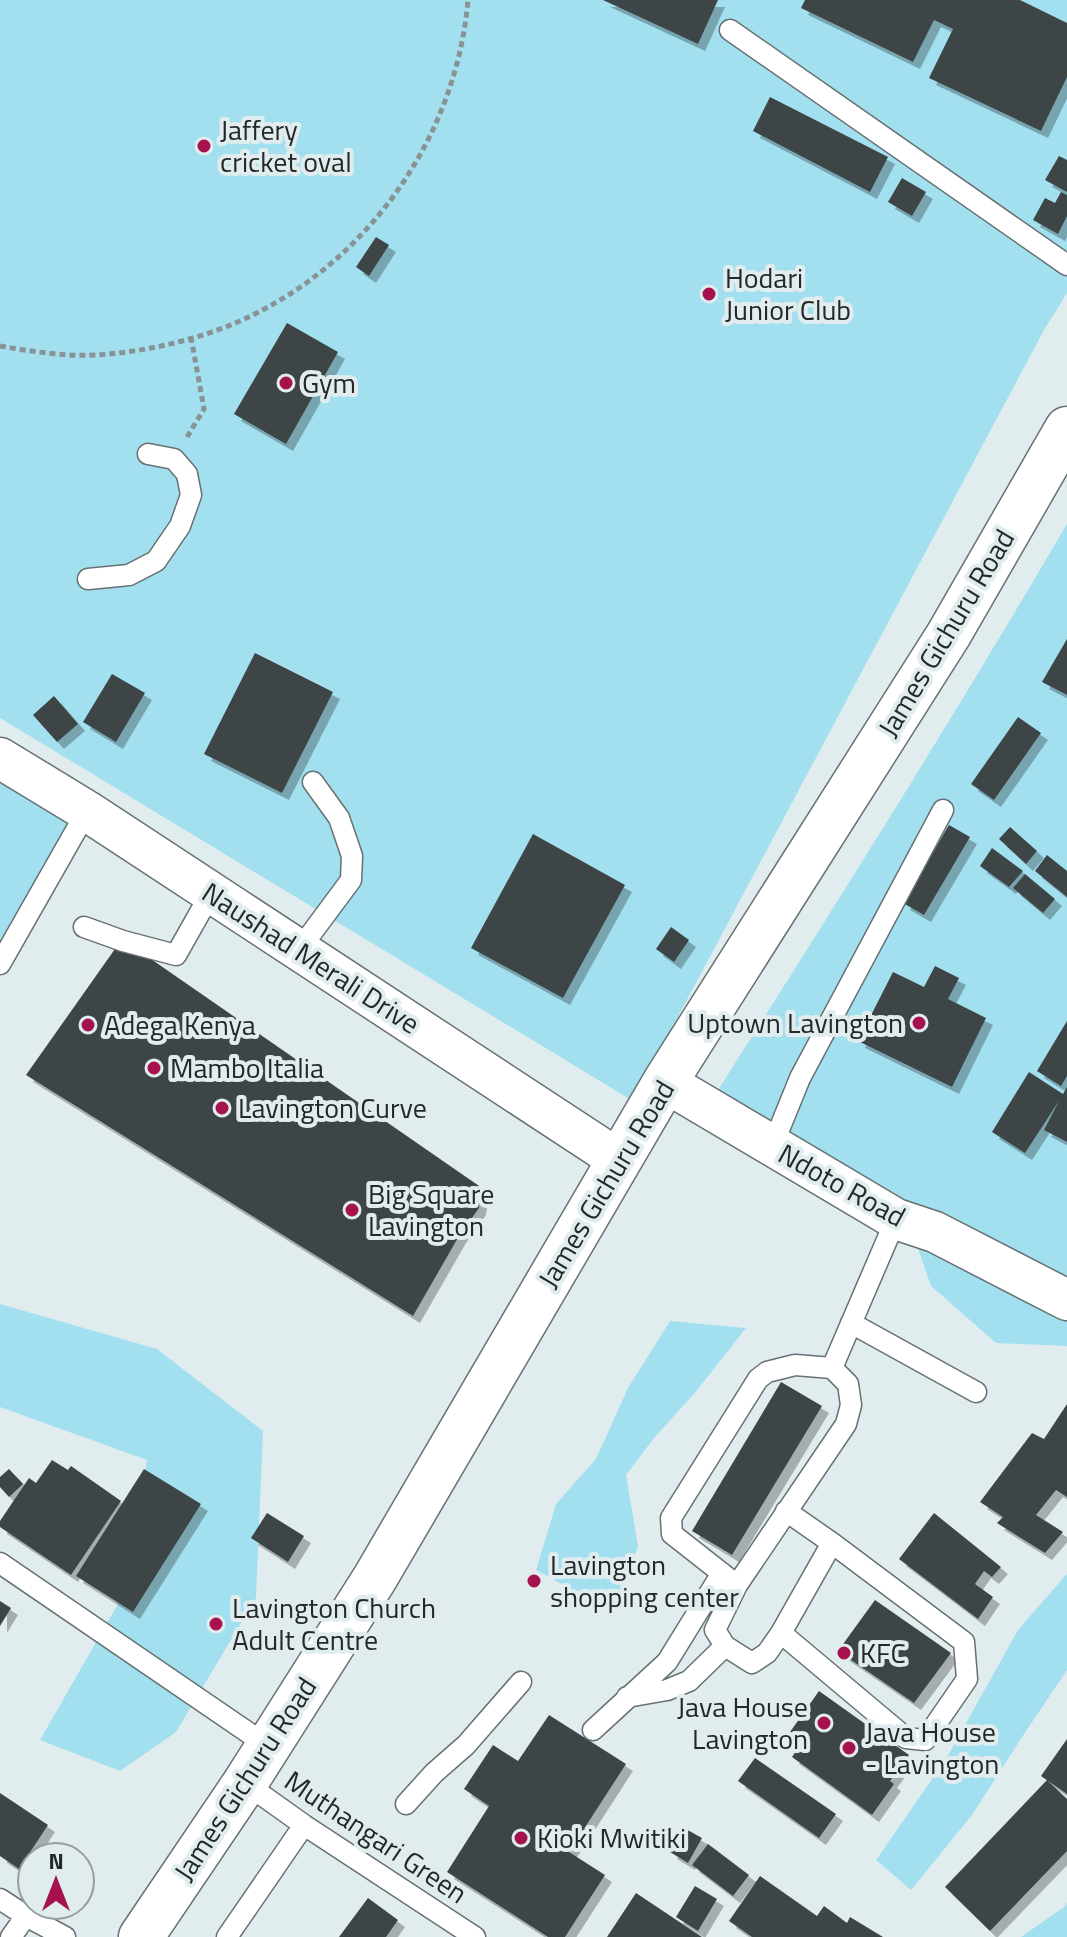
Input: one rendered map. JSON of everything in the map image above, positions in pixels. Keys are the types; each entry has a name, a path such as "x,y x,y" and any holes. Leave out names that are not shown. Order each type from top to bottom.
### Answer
{"main road":[{"name":"James Gichuru Road","path":"141,1937 245,1783 375,1578 665,1082 949,634 1067,429"}],"street":[{"name":"Naushad Merali Drive","path":"0,758 87,811 619,1160"},
{"name":"Ndoto Road","path":"665,1082 896,1219 935,1232 1067,1300"}],"lane":[{"path":"730,30 1067,265"},
{"path":"88,579 129,575 156,561 180,526 191,495 187,474 174,459 148,454"},
{"path":"299,950 351,880 352,856 339,818 313,782"},
{"path":"772,1147 800,1078 943,810"},
{"path":"0,964 87,811"},
{"path":"84,927 176,955 211,893"},
{"path":"832,1368 896,1219"},
{"path":"851,1323 976,1392"},
{"path":"593,1730 667,1662 729,1579 786,1511 846,1424 851,1405 848,1384 832,1368 795,1365 767,1372 758,1379 671,1518 672,1534 729,1579"},
{"path":"781,1633 906,1738 925,1740 967,1679 964,1642 786,1511"},
{"path":"729,1579 715,1630 725,1646 752,1663 767,1653 781,1633 832,1543"},
{"path":"0,1563 268,1746"},
{"path":"627,1697 667,1690 689,1681 725,1646"},
{"path":"406,1804 434,1773 466,1745 521,1682"},
{"name":"Muthangari Green","path":"245,1783 475,1937"},
{"path":"227,1937 304,1825"},
{"path":"35,1921 65,1937"}],"path":[{"path":"0,346 42,353 107,354 171,344 233,324 291,294 342,254 387,207 422,153 449,94 465,31 468,0"},
{"path":"174,459 204,409 191,337"}],"shaded area":[{"path":"0,0 1067,0 1067,293 1044,330 633,1101 0,718"},
{"path":"1067,524 1067,1346 996,1343 931,1286 900,1196 718,1090 982,667"},
{"path":"0,780 79,824 0,971"},
{"path":"0,1304 157,1349 263,1431 256,1598 176,1732 120,1771 40,1740 127,1588 147,1460 0,1407"},
{"path":"670,1321 746,1328 626,1475 638,1546 613,1612 536,1570 556,1504 596,1459 628,1388"},
{"path":"1067,1574 1067,1670 972,1815 911,1890 876,1860 946,1759 1018,1630"},
{"path":"1067,1903 1067,1937 1021,1937 1064,1907"}],"building":[{"path":"603,0 718,0 698,44"},
{"path":"805,0 1020,0 1067,23 1067,77 1041,131 929,78 953,29 934,20 913,62 801,8"},
{"path":"770,97 888,157 870,192 753,131"},
{"path":"1059,156 1067,160 1067,192 1045,180"},
{"path":"902,178 926,192 912,216 888,202"},
{"path":"1061,192 1067,195 1067,216 1058,234 1033,220 1045,198 1055,203"},
{"path":"376,237 389,245 369,276 356,267"},
{"name":"Gym","path":"287,323 338,352 286,444 234,414"},
{"path":"1067,639 1067,695 1042,682"},
{"path":"255,653 333,692 282,793 204,754"},
{"path":"112,674 145,693 116,742 83,722"},
{"path":"54,696 78,724 57,742 33,715"},
{"path":"1018,717 1041,733 994,800 971,784"},
{"path":"949,825 970,837 924,915 903,903"},
{"path":"1010,827 1037,851 1026,864 999,839"},
{"path":"533,834 625,885 563,998 471,948"},
{"path":"992,848 1023,871 1009,887 980,866"},
{"path":"1047,855 1067,871 1067,897 1035,871"},
{"path":"1025,874 1055,899 1043,913 1013,888"},
{"path":"671,927 689,940 674,962 656,949"},
{"name":"Lavington Curve","path":"122,939 482,1188 479,1208 459,1236 413,1316 26,1075"},
{"path":"935,966 959,978 948,999 986,1018 952,1087 858,1041 893,972 924,987"},
{"path":"1067,1021 1067,1076 1061,1086 1037,1071"},
{"path":"1029,1072 1063,1094 1067,1087 1067,1142 1044,1130 1059,1101 1025,1153 992,1132"},
{"path":"781,1382 822,1406 732,1555 692,1531"},
{"path":"1067,1404 1067,1497 1056,1490 1036,1515 1063,1532 1045,1553 997,1523 1003,1517 980,1502 1032,1433 1044,1439"},
{"path":"52,1460 68,1470 71,1466 121,1501 71,1575 0,1527 0,1521 29,1478 36,1483"},
{"path":"9,1469 23,1484 9,1497 0,1487 0,1477"},
{"path":"144,1469 201,1504 133,1612 76,1576"},
{"path":"267,1513 304,1536 288,1562 251,1538"},
{"path":"934,1513 1001,1567 992,1577 984,1571 975,1584 993,1597 978,1619 899,1559"},
{"path":"875,1600 951,1653 914,1703 838,1651"},
{"path":"0,1601 11,1608 0,1626"},
{"name":"Java House - Lavington","path":"819,1691 909,1755 890,1781 894,1784 872,1815 792,1757 803,1741 790,1732"},
{"path":"549,1715 626,1764 569,1852 605,1875 565,1937 548,1937 447,1872 489,1806 464,1789 493,1745 518,1761"},
{"path":"1067,1739 1067,1794 1041,1776"},
{"path":"755,1758 836,1814 819,1838 738,1781"},
{"path":"1047,1780 1067,1799 1067,1851 990,1931 945,1887"},
{"path":"0,1793 48,1825 37,1841 16,1841 16,1867 0,1856"},
{"path":"684,1828 702,1838 688,1863 670,1852"},
{"path":"708,1844 749,1875 733,1896 692,1865"},
{"path":"760,1876 817,1916 824,1906 847,1923 850,1917 883,1937 752,1937 729,1921"},
{"path":"695,1886 717,1899 698,1931 676,1917"},
{"path":"636,1893 702,1937 607,1937"},
{"path":"368,1898 398,1920 386,1937 339,1937"}],"place":[{"name":"Jaffery cricket oval","path":"204,146"},
{"name":"Hodari Junior Club","path":"709,294"},
{"name":"Gym","path":"286,383"},
{"name":"Uptown Lavington","path":"919,1023"},
{"name":"Adega Kenya","path":"88,1025"},
{"name":"Mambo Italia","path":"154,1068"},
{"name":"Lavington Curve","path":"222,1108"},
{"name":"Big Square Lavington","path":"352,1210"},
{"name":"Lavington shopping center","path":"534,1581"},
{"name":"Lavington Church Adult Centre","path":"216,1624"},
{"name":"KFC","path":"844,1653"},
{"name":"Java House Lavington","path":"824,1723"},
{"name":"Java House - Lavington","path":"849,1748"},
{"name":"Kioki Mwitiki","path":"521,1838"}]}
